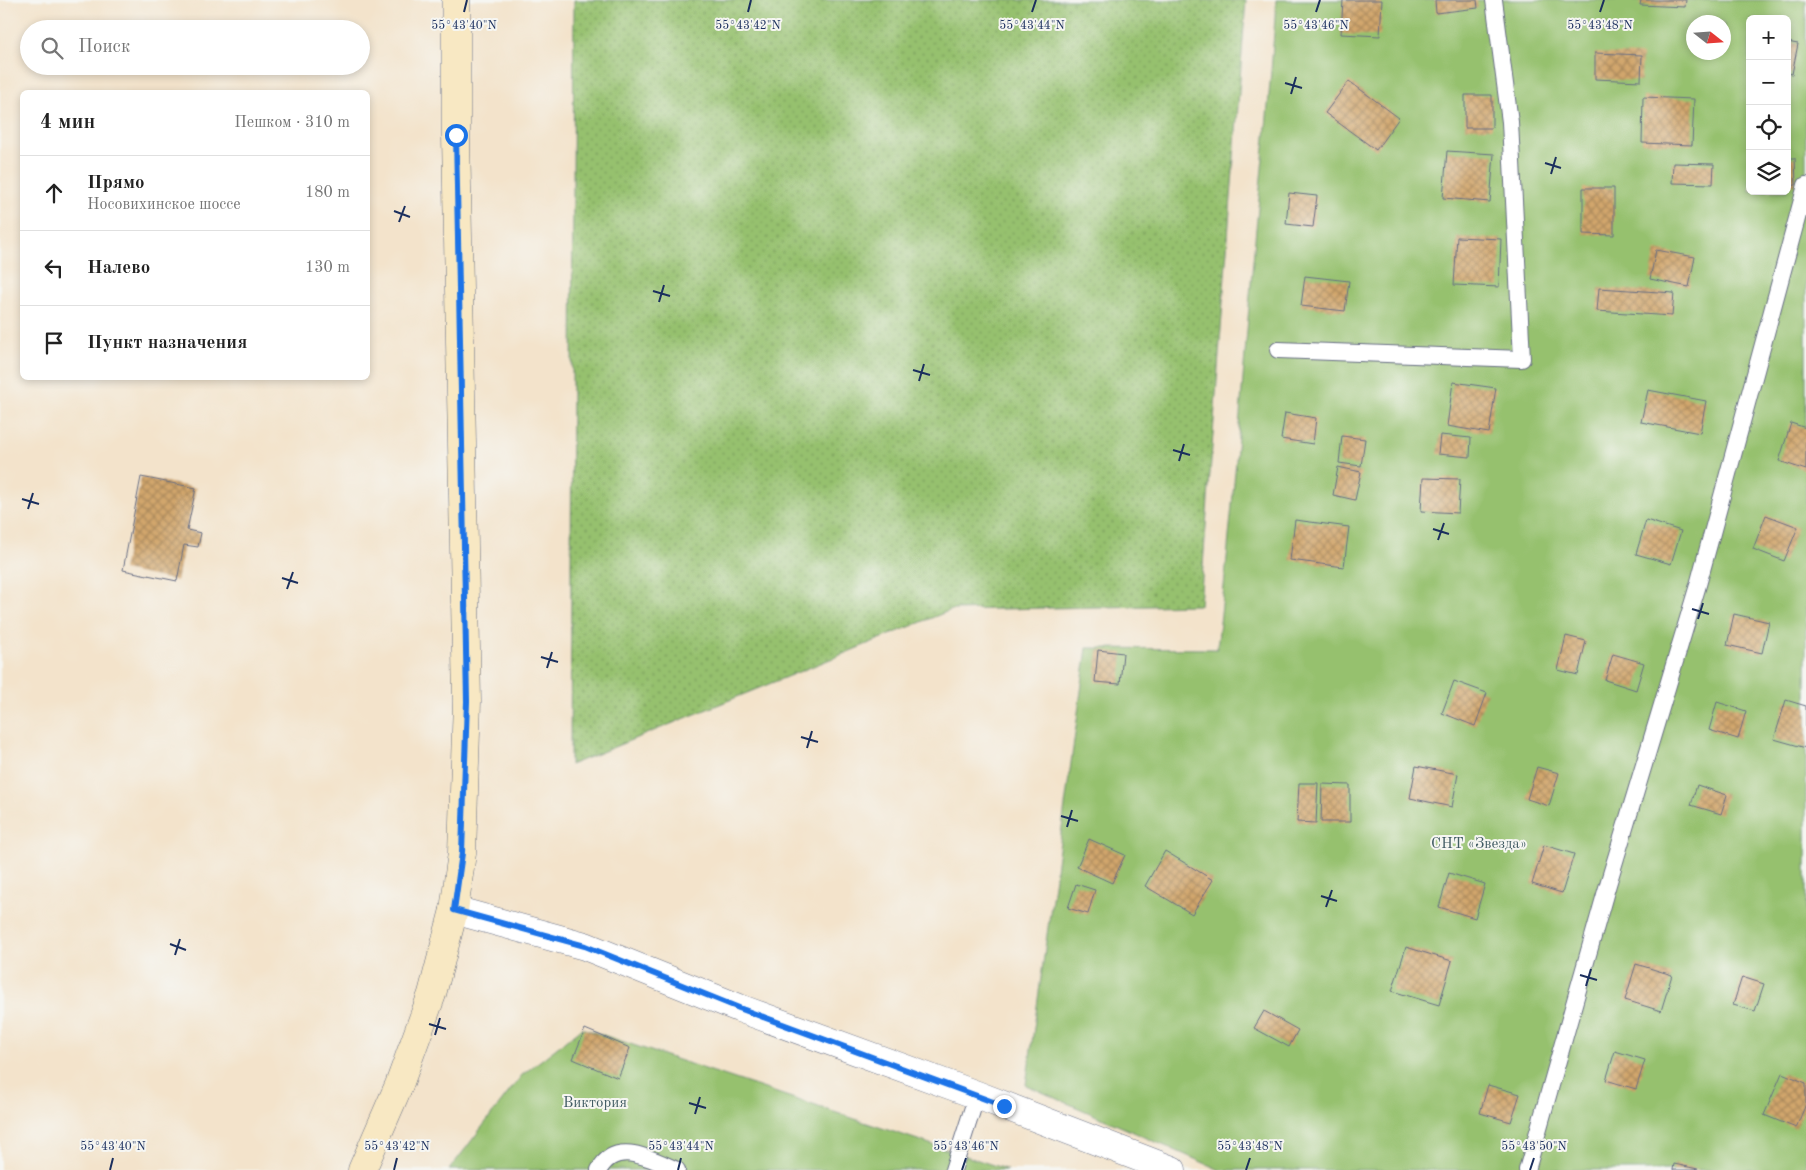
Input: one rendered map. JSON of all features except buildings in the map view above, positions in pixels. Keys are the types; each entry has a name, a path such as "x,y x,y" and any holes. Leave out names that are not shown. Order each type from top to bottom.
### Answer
{"main road":[{"path":"362,1170 399,1085 432,994 454,910 462,853 467,701 456,135 456,0"}],"street":[{"path":"454,910 585,946 739,1008 1172,1170"}],"lane":[{"path":"1278,350 1522,359 1510,122 1494,0"},
{"path":"1527,1170 1606,891 1698,586 1806,186"},
{"path":"953,1170 977,1096"},
{"path":"599,1170 605,1161 615,1154 628,1152 678,1170"}],"green space":[{"path":"574,0 1246,0 1200,605 951,610 570,765"},
{"name":"СНТ «Звезда»","path":"1276,0 1806,0 1806,1170 1220,1170 1026,1085 1087,648 1217,649 1232,508"},
{"name":"Виктория","path":"582,1028 1008,1170 449,1170 522,1075"}],"route":[{"path":"456,135 467,701 462,853 454,910 585,946 739,1008 1004,1106"}]}
